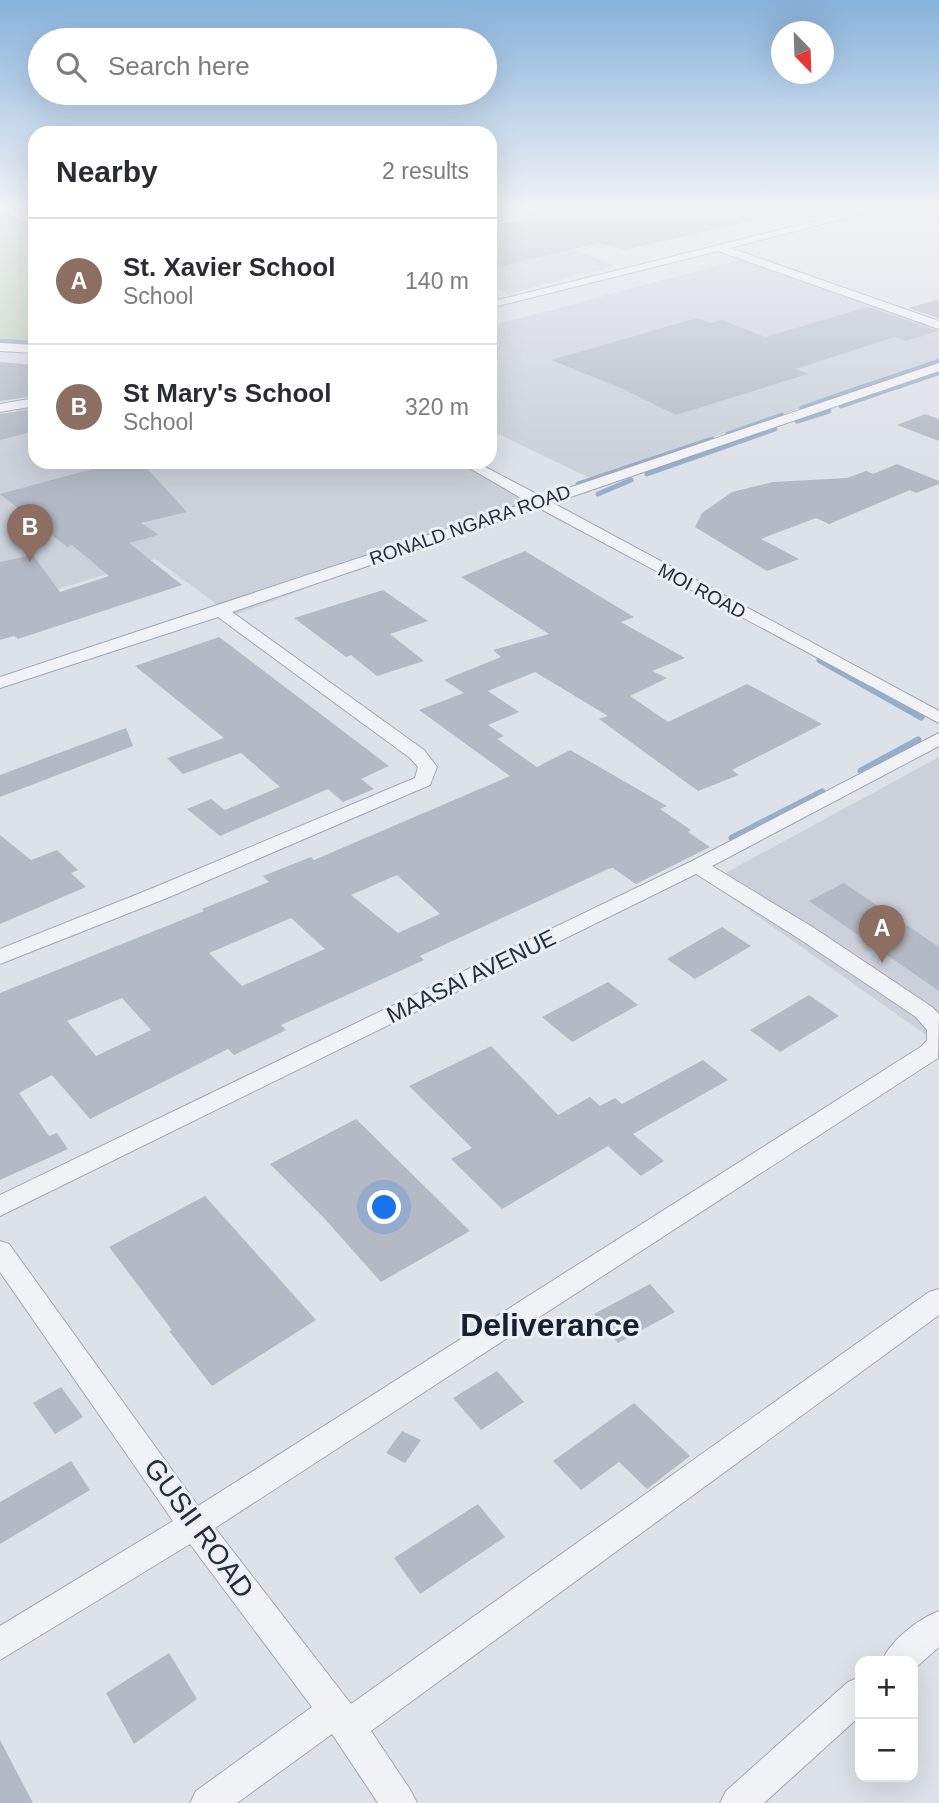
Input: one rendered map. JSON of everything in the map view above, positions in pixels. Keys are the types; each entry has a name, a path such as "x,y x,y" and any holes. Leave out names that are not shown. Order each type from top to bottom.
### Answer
{"street":[{"path":"497,303 548,290"},
{"path":"840,290 939,325"},
{"path":"0,347 28,349"},
{"name":"RONALD NGARA ROAD","path":"0,683 939,367"},
{"path":"0,408 28,403"},
{"name":"MOI ROAD","path":"478,469 939,718"},
{"path":"0,957 160,893 423,780 428,767 417,754 220,611"},
{"name":"MAASAI AVENUE","path":"0,1206 697,866 939,739"},
{"path":"0,1644 194,1525 930,1052 939,1041 938,1028 924,1012 806,933 697,866"},
{"name":"GUSII ROAD","path":"0,1251 194,1525 342,1719 399,1803"},
{"path":"208,1803 342,1719 939,1300"},
{"path":"904,1656 939,1626"},
{"path":"737,1803 855,1697"}],"shaded area":[{"path":"499,290 523,290 508,294"},
{"path":"625,290 830,290 939,329 939,362 590,478 497,433 497,324"},
{"path":"28,405 28,469 479,469 539,501 233,616 155,559 0,607 0,423 20,417 14,408"},
{"path":"939,757 939,1044 709,882"}],"green space":[{"path":"0,290 28,290 28,352 0,351"}],"building":[{"path":"939,299 939,318 908,308"},
{"path":"868,307 938,331 906,341 895,337 795,369 808,374 676,415 621,388 551,360 697,318 711,323 722,320 765,337"},
{"path":"0,362 28,364 28,397 0,401"},
{"path":"28,410 28,433 0,440 0,414"},
{"path":"925,414 939,419 939,441 897,425"},
{"path":"897,464 939,481 939,484 916,493 910,490 829,524 816,518 761,539 799,559 767,571 695,527 702,513 732,492 773,482 847,478 866,471 873,474"},
{"path":"92,469 147,469 187,512 141,523 159,535 129,543 182,585 18,639 14,636 0,640 0,562 33,555 60,592 109,576 72,545 67,547 0,494"},
{"path":"525,551 634,617 621,622 685,658 652,671 667,678 630,696 668,722 747,684 822,724 732,770 739,775 698,791 599,719 608,716 535,672 488,691 519,712 488,725 504,736 497,739 537,767 570,750 667,806 660,809 710,847 636,884 613,868 608,869 420,956 424,960 281,1025 286,1030 234,1055 228,1049 90,1119 52,1075 19,1093 49,1136 57,1133 68,1149 0,1180 0,993 269,882 263,876 311,857 314,860 510,776 419,710 464,693 444,680 501,657 493,650 549,634 461,577","holes":["397,875 440,914 398,933 351,895","291,918 325,949 242,986 209,953","122,998 151,1030 96,1056 67,1021"]},
{"path":"383,590 428,621 390,634 424,661 377,676 351,655 346,657 294,618"},
{"path":"219,637 389,766 361,779 374,789 343,802 328,789 220,836 187,809 211,799 225,810 280,787 241,753 183,774 167,758 224,738 135,666"},
{"path":"126,728 133,746 0,797 0,775"},
{"path":"0,835 31,860 57,850 78,870 71,873 86,887 0,924"},
{"path":"844,883 939,947 939,991 809,901"},
{"path":"722,927 751,946 695,979 667,959"},
{"path":"608,982 638,1005 572,1042 542,1017"},
{"path":"809,995 839,1016 780,1052 750,1030"},
{"path":"491,1046 558,1115 590,1097 600,1106 615,1098 622,1104 703,1060 728,1080 633,1134 664,1161 641,1176 608,1146 502,1209 451,1159 472,1148 409,1086"},
{"path":"356,1119 470,1231 381,1282 323,1217 270,1164"},
{"path":"205,1196 316,1320 212,1386 109,1247"},
{"path":"650,1284 675,1312 618,1343 594,1314"},
{"path":"497,1371 524,1402 481,1430 453,1398"},
{"path":"61,1387 83,1417 55,1434 33,1403"},
{"path":"634,1403 690,1456 647,1489 619,1462 581,1490 553,1461"},
{"path":"402,1431 421,1440 405,1463 386,1453"},
{"path":"71,1461 90,1490 0,1544 0,1502"},
{"path":"478,1504 505,1537 420,1594 394,1558"},
{"path":"169,1653 197,1699 134,1744 106,1693"},
{"path":"0,1740 33,1803 0,1803"}],"waterway":[{"path":"0,341 28,343"},
{"path":"863,387 939,361"},
{"path":"897,387 939,373"},
{"path":"802,408 868,385"},
{"path":"841,406 902,385"},
{"path":"797,421 829,411"},
{"path":"728,434 782,415"},
{"path":"647,474 775,429"},
{"path":"578,484 712,439"},
{"path":"598,494 631,480"},
{"path":"461,524 503,510"},
{"path":"820,660 921,717"},
{"path":"861,771 918,740"},
{"path":"732,838 822,792"}],"place":[{"name":"St Mary's School","path":"30,562"},
{"name":"St. Xavier School","path":"882,963"}],"district":[{"name":"Deliverance","path":"550,1325"}]}
